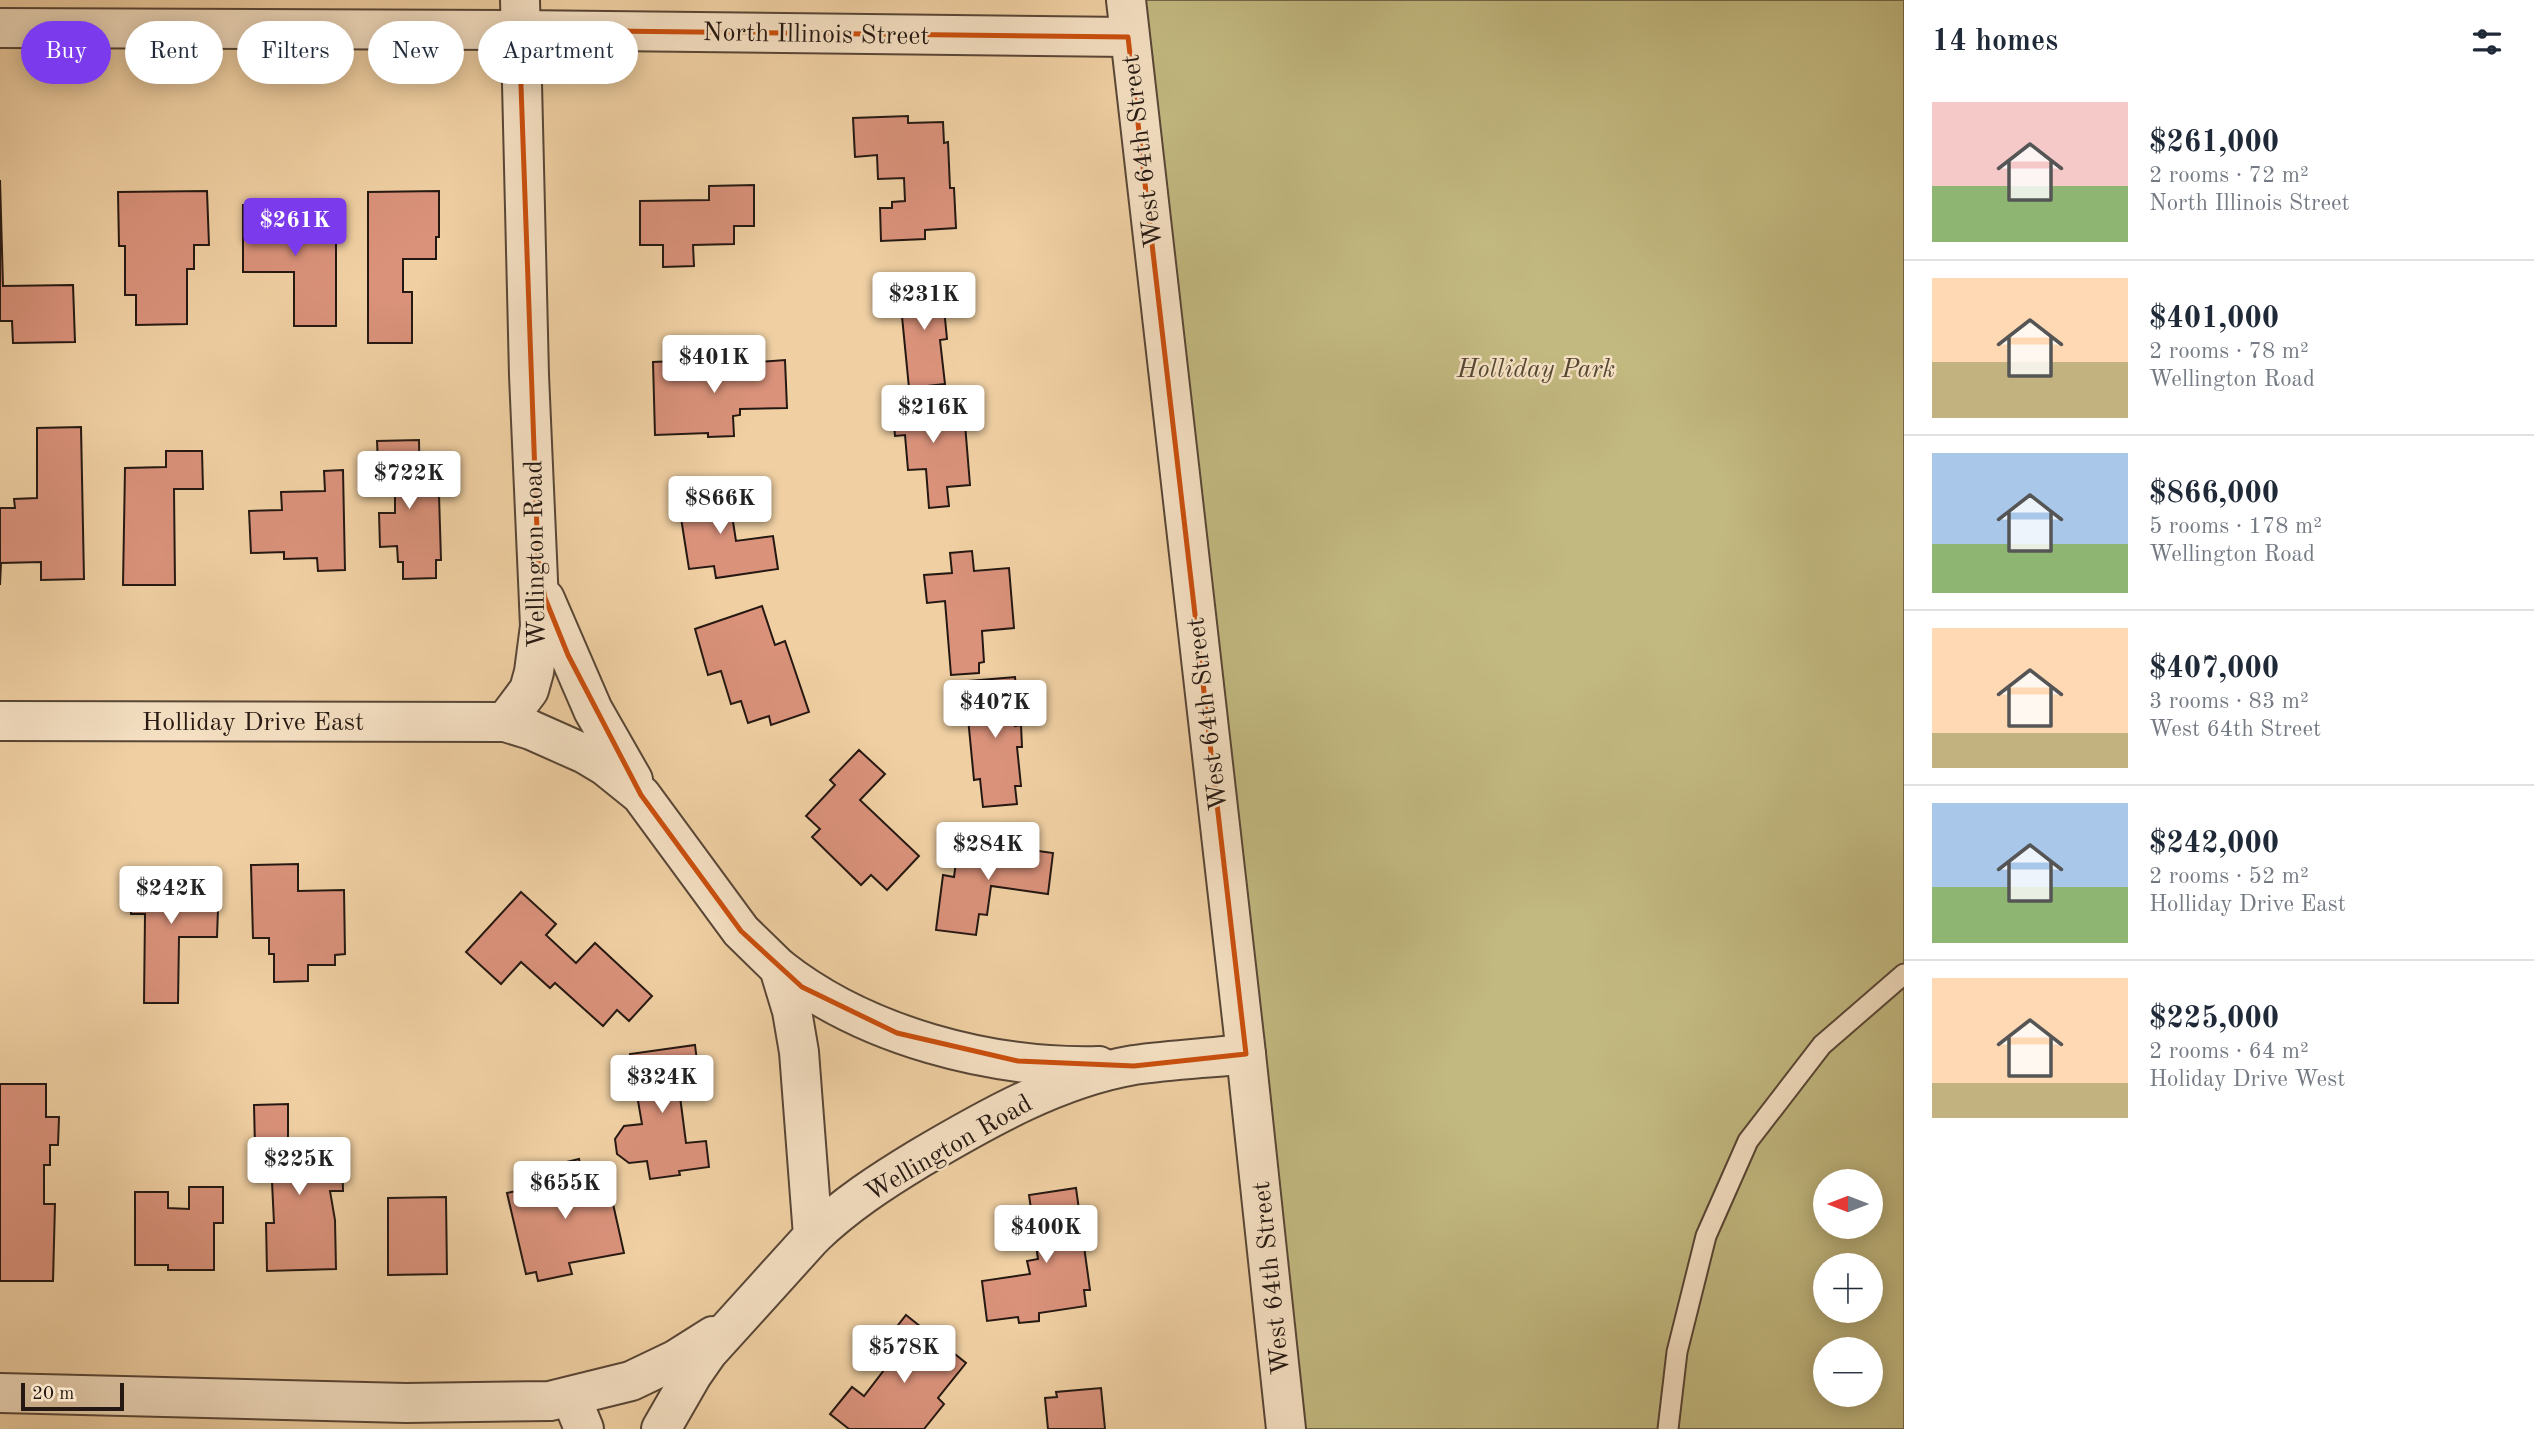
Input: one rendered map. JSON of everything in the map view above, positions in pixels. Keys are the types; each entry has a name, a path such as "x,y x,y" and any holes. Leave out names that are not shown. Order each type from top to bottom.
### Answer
{"street":[{"name":"North Illinois Street","path":"0,28 520,15 1127,18"},
{"name":"Wellington Road","path":"520,15 529,375 540,626 529,690 505,722 531,730 585,754 642,795 741,931 802,986 851,1014 940,1046 1018,1061 1072,1067 1134,1066 1246,1055"},
{"name":"West 64th Street","path":"1127,18 1246,1055 1286,1429"},
{"path":"538,559 545,598 568,655 603,730 642,795"},
{"name":"Holliday Drive East","path":"0,721 505,722"},
{"name":"Wellington Road","path":"779,968 792,1011 799,1052 813,1236"},
{"name":"Wellington Road","path":"661,1429 692,1375 737,1318 833,1216 952,1139 1028,1100 1077,1080 1134,1066"},
{"path":"0,1393 406,1403 530,1403 578,1413 631,1381 695,1348 737,1318"}],"lane":[{"path":"1668,1429 1677,1352 1706,1236 1748,1141 1822,1045 1904,974"}],"highlighted area":[{"path":"519,30 1128,37 1246,1054 1134,1066 1018,1061 897,1033 802,987 741,931 641,795 568,655 545,598 538,559"}],"green space":[{"name":"Holliday Park","path":"1128,0 1904,0 1904,1429 1287,1429"}],"building":[{"path":"908,116 908,123 943,122 944,143 948,142 950,188 954,188 956,228 925,230 925,239 881,241 880,208 892,208 892,202 905,201 904,178 878,179 877,155 855,157 853,118"},
{"path":"0,180 3,286 73,285 75,342 13,343 12,321 0,321"},
{"path":"754,185 754,226 734,226 734,244 693,245 694,266 663,267 663,245 640,245 640,201 709,200 709,186"},
{"path":"207,191 209,245 194,245 194,269 187,269 187,324 136,325 136,295 125,295 125,246 119,246 118,192"},
{"path":"439,191 436,259 403,259 403,292 412,292 412,343 368,343 368,192"},
{"path":"243,205 284,205 283,215 336,215 336,326 294,326 294,272 243,272"},
{"path":"935,276 937,289 942,288 947,339 940,340 945,384 909,388 900,296 912,295 911,278"},
{"path":"701,360 701,366 785,360 787,408 740,409 740,415 733,416 734,436 708,437 708,433 655,435 653,362"},
{"path":"947,397 950,426 965,424 970,485 947,487 949,506 929,508 926,469 908,470 905,435 895,436 892,402"},
{"path":"81,427 84,579 41,580 41,562 1,563 0,585 0,508 15,508 14,499 37,498 37,428"},
{"path":"419,440 420,496 439,495 441,560 436,560 436,578 403,579 403,562 398,562 397,546 380,547 379,513 395,513 395,488 379,489 377,441"},
{"path":"166,451 202,451 203,489 174,489 175,585 123,585 125,468 166,467"},
{"path":"343,470 345,570 318,571 317,558 284,559 284,552 251,553 249,511 282,510 281,492 325,491 324,471"},
{"path":"722,483 725,497 729,496 736,541 773,536 778,569 716,578 714,566 689,569 679,505 683,504 681,489"},
{"path":"972,551 974,571 1009,568 1014,628 982,631 984,662 979,663 979,673 951,675 945,601 927,603 924,575 952,573 950,553"},
{"path":"762,606 775,645 785,641 809,712 771,725 769,716 748,723 741,701 731,704 721,671 708,675 695,629"},
{"path":"1015,677 1018,708 1014,708 1015,726 1021,725 1022,747 1017,747 1021,786 1015,786 1017,804 983,807 980,779 974,780 968,718 972,717 969,681"},
{"path":"859,750 885,774 860,800 919,856 887,890 871,875 861,885 812,837 820,829 806,816 835,785 830,780"},
{"path":"959,840 1053,853 1048,894 991,886 987,915 979,914 976,935 936,930 943,875 954,877"},
{"path":"298,864 298,891 344,890 345,954 335,955 335,965 308,965 308,981 274,982 274,954 269,954 269,938 253,938 251,865"},
{"path":"143,873 210,874 210,909 218,909 217,937 179,937 178,1003 144,1003 145,914 131,914 131,879 143,879"},
{"path":"521,892 556,924 546,935 576,963 595,943 652,996 629,1021 617,1010 603,1026 555,983 550,988 521,962 501,984 466,952"},
{"path":"695,1045 699,1077 678,1081 686,1143 706,1141 709,1167 650,1179 647,1161 629,1163 617,1154 615,1139 624,1126 642,1124 630,1054"},
{"path":"0,1084 46,1084 46,1117 59,1117 58,1145 50,1145 50,1165 44,1165 44,1204 55,1204 53,1281 0,1281"},
{"path":"288,1104 288,1143 311,1142 311,1151 342,1150 343,1191 330,1191 335,1220 336,1269 267,1271 266,1223 274,1223 272,1182 277,1181 276,1148 255,1148 254,1105"},
{"path":"579,1159 582,1173 596,1169 601,1188 609,1186 624,1253 569,1263 572,1274 538,1281 536,1272 526,1274 507,1193 550,1184 546,1167"},
{"path":"189,1187 223,1187 223,1223 214,1223 214,1270 168,1270 168,1265 135,1265 135,1192 168,1192 168,1208 189,1209"},
{"path":"1076,1188 1090,1290 1084,1290 1086,1306 1039,1313 1039,1321 1019,1323 1018,1317 987,1321 982,1281 1030,1274 1027,1261 1038,1259 1029,1195"},
{"path":"446,1197 447,1274 388,1275 388,1198"},
{"path":"906,1315 966,1363 938,1398 944,1404 924,1429 849,1429 830,1414 852,1387 864,1396 901,1348 888,1338"},
{"path":"1101,1388 1105,1429 1048,1429 1045,1398 1057,1397 1056,1392"}]}
